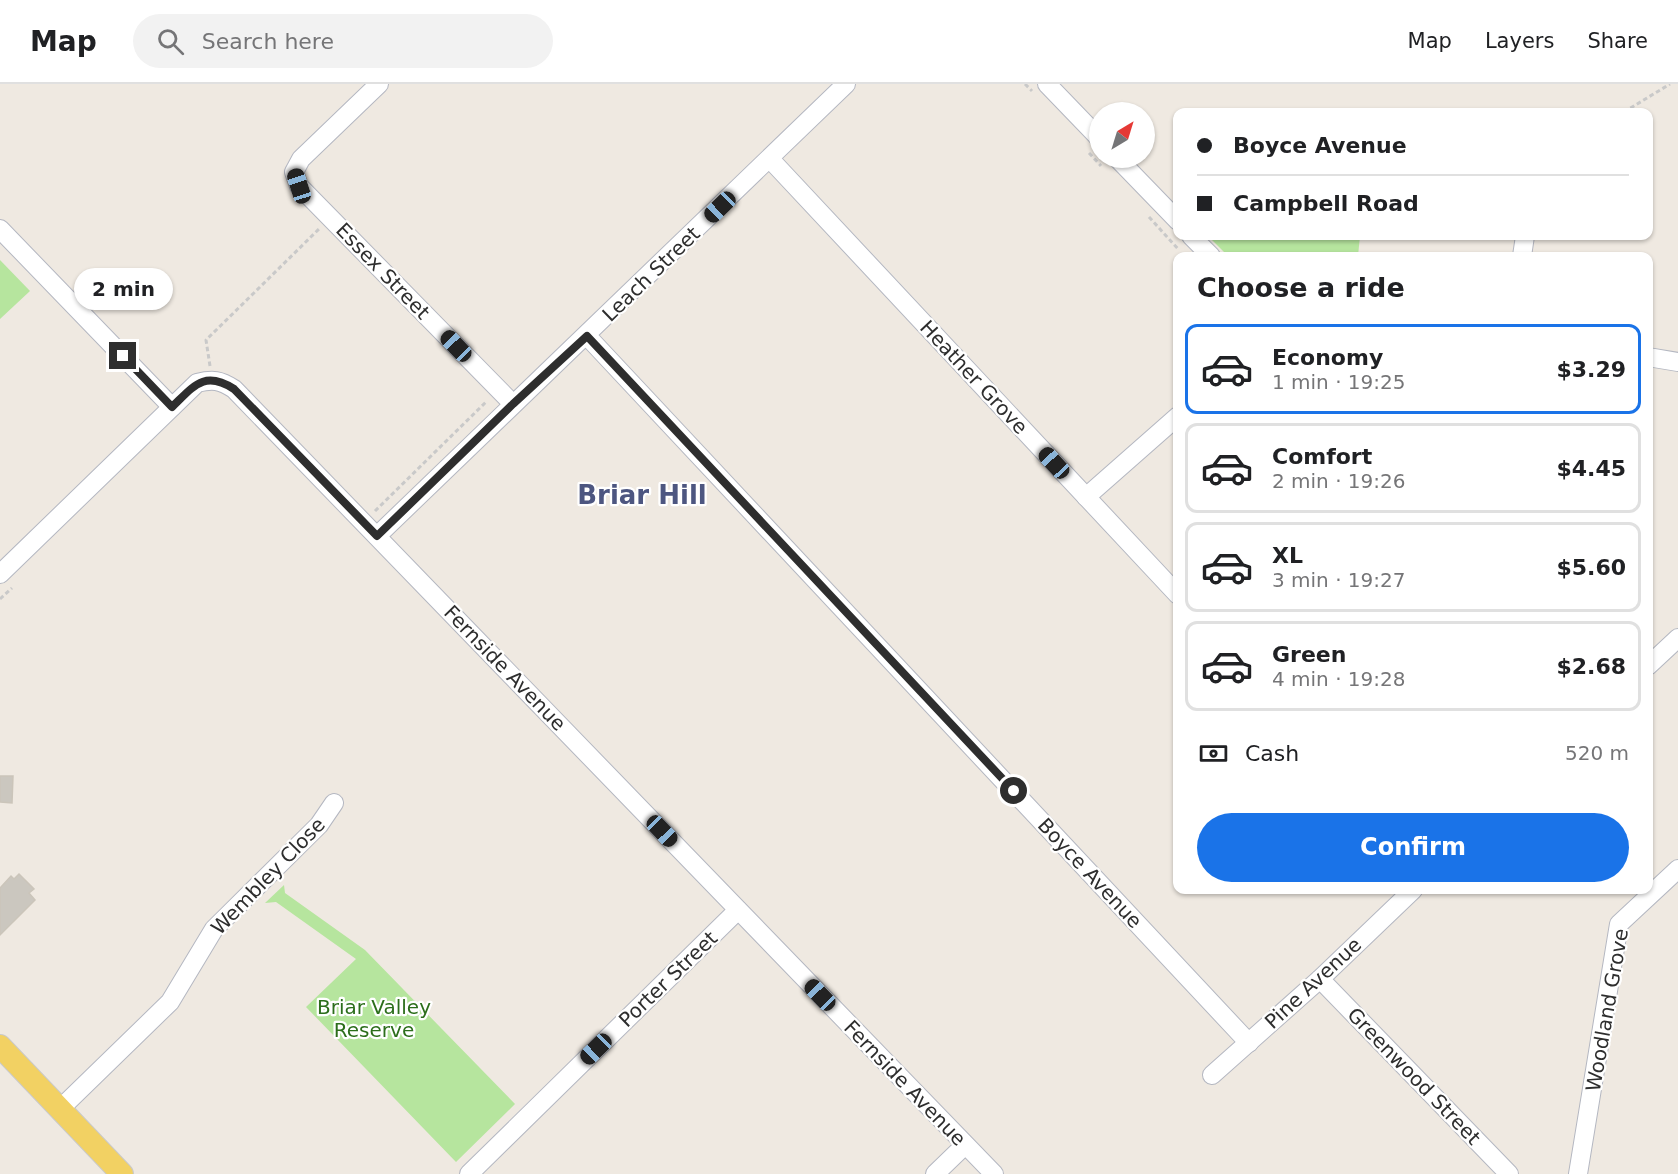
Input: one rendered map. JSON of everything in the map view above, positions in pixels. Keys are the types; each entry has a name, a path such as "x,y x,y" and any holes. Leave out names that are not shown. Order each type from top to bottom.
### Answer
{"main road":[{"path":"0,1046 122,1174"}],"street":[{"name":"Essex Street","path":"380,84 301,159 294,172 299,186 513,404"},
{"name":"Leach Street","path":"383,531 846,84"},
{"path":"1047,84 1089,128"},
{"name":"Heather Grove","path":"770,159 1173,590"},
{"path":"1127,168 1173,217"},
{"path":"0,229 172,407"},
{"path":"1195,240 1207,252"},
{"name":"Boyce Avenue","path":"587,336 1249,1043"},
{"path":"1653,358 1678,362"},
{"name":"Fernside Avenue","path":"8,579 197,383 212,379 223,382 234,389 383,531 738,910 994,1174"},
{"path":"1086,497 1173,420"},
{"path":"1653,661 1678,638"},
{"name":"Wembley Close","path":"60,1109 170,1002 214,929 319,825 334,803"},
{"name":"Woodland Grove","path":"1653,892 1678,869"},
{"name":"Pine Avenue","path":"1212,1075 1320,979 1409,894"},
{"name":"Woodland Grove","path":"1578,1174 1619,924 1651,894"},
{"name":"Porter Street","path":"469,1174 738,910"},
{"name":"Greenwood Street","path":"1320,979 1509,1174"},
{"path":"935,1174 965,1145"}],"path":[{"path":"1631,108 1670,84"},
{"path":"203,369 213,368 206,340 331,218"},
{"path":"369,510 375,511 383,531"},
{"path":"0,599 8,579"}],"green space":[{"path":"1212,240 1360,240 1358,252 1224,252"},
{"path":"0,260 30,291 0,319"},
{"name":"Briar Valley Reserve","path":"284,885 285,893 365,950 515,1104 456,1162 306,1007 356,959 276,902 265,903"}],"building":[{"path":"0,776 13,776 12,803 0,802"},
{"path":"19,874 34,889 29,893 35,900 0,935 0,888 11,876 14,879"}],"district":[{"name":"Briar Hill","path":"642,495"}],"route":[{"path":"123,356 172,407 197,383 212,379 223,382 234,389 377,536 587,336 1014,791"}]}
